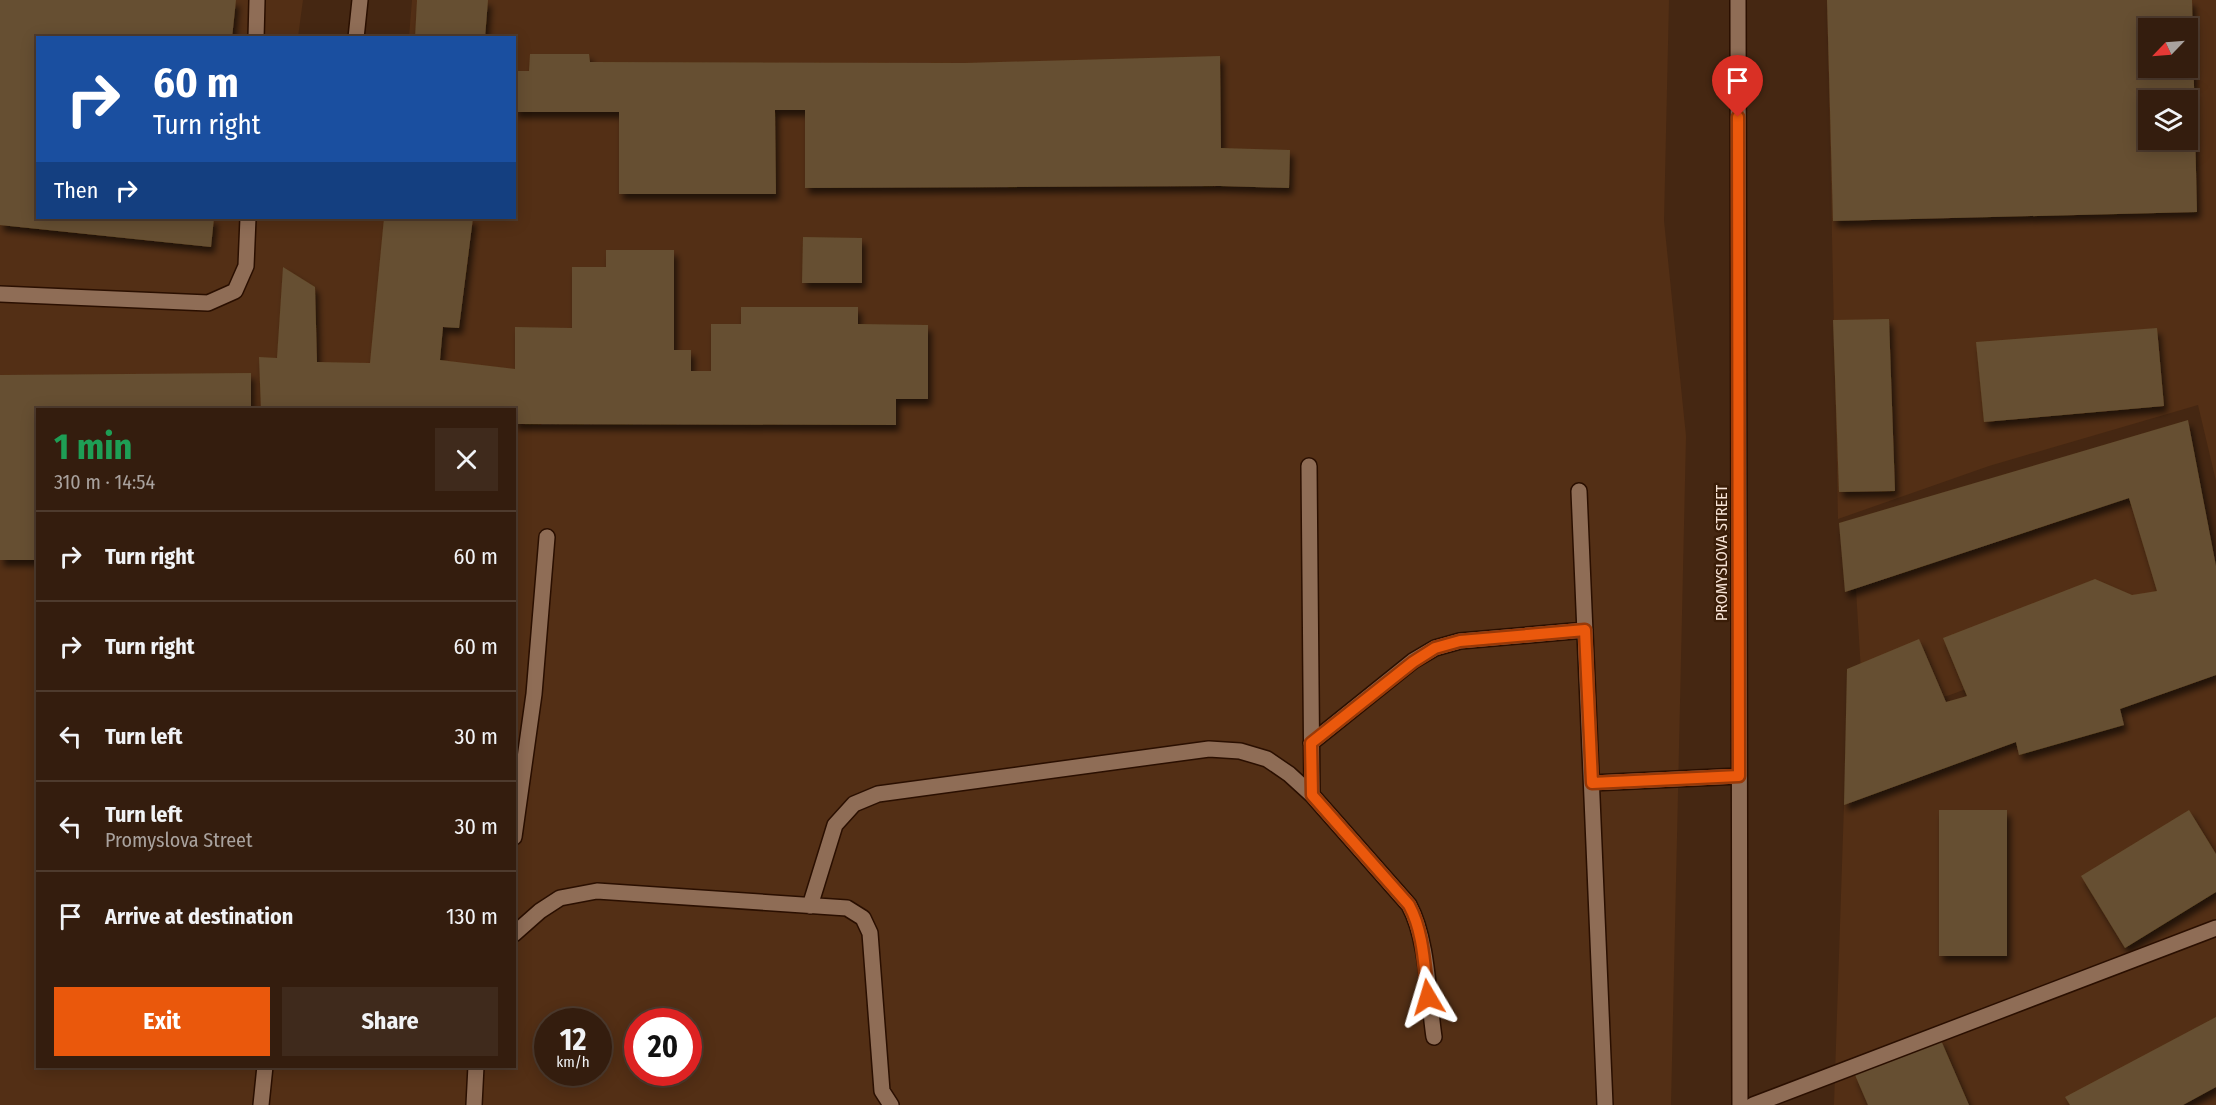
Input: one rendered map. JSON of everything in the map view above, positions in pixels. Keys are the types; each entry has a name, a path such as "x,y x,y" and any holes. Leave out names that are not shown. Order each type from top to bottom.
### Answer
{"street":[{"path":"256,36 257,0"},
{"path":"356,36 360,0"},
{"name":"PROMYSLOVA STREET","path":"1738,0 1740,1105"},
{"path":"0,294 208,303 235,291 246,266 248,219"},
{"path":"1309,466 1312,795"},
{"path":"1579,491 1605,1105"},
{"path":"516,823 534,694 547,537"},
{"path":"1311,743 1413,662 1435,648 1460,641 1585,630"},
{"path":"810,906 835,825 854,804 878,794 1209,749 1240,751 1268,759 1312,795 1409,905 1417,920 1421,937 1434,1037"},
{"path":"1592,783 1739,776"},
{"path":"516,932 540,911 560,898 597,891 847,908 863,918 870,933 882,1091 891,1105"},
{"path":"1753,1105 2216,928"},
{"path":"261,1105 265,1068"},
{"path":"474,1105 476,1068"}],"shaded area":[{"path":"0,0 303,0 298,36 36,36 36,219 516,219 516,36 409,36 412,0 1669,0 1664,221 1686,436 1671,1105 0,1105"},
{"path":"1827,0 2216,0 2216,481 2198,405 1989,466 1838,519"},
{"path":"2163,435 2214,596 1950,695 1864,720 1852,525"},
{"path":"2216,612 2216,1105 1834,1105 1844,805 1850,743"}],"building":[{"path":"0,0 236,0 232,36 36,36 36,219 214,219 211,247 0,225"},
{"path":"417,0 488,0 485,36 415,36"},
{"path":"1827,0 2192,0 2192,18 2138,18 2138,78 2194,78 2194,90 2138,90 2138,150 2196,150 2197,212 1833,221"},
{"path":"530,54 589,54 590,62 965,63 1220,56 1221,148 1290,150 1289,188 1220,186 805,188 805,110 775,110 776,194 619,194 619,112 516,112 516,71 529,71"},
{"path":"384,219 473,219 459,328 443,327 440,360 515,369 515,327 572,328 572,267 606,267 606,250 674,250 674,350 691,350 691,371 711,371 711,324 741,324 741,307 858,307 858,324 928,325 928,399 896,399 896,425 516,424 516,408 261,408 259,357 277,358 283,267 315,287 317,362 370,363"},
{"path":"803,237 862,238 862,283 802,283"},
{"path":"1889,319 1895,491 1839,492 1833,320"},
{"path":"2157,328 2164,406 1984,422 1976,342"},
{"path":"251,373 251,408 36,408 36,560 0,560 0,375"},
{"path":"2188,420 2216,566 2216,675 2120,709 2124,725 2019,755 2016,742 1844,805 1847,669 1919,639 1946,702 1967,696 1943,638 2095,579 2132,595 2157,591 2129,498 1845,592 1839,523"},
{"path":"1939,810 2007,810 2007,956 1939,956"},
{"path":"2189,810 2216,854 2216,892 2125,948 2081,876"},
{"path":"2216,1017 2216,1087 2183,1105 2070,1105 2065,1097"},
{"path":"1940,1038 1969,1105 1868,1105 1855,1075"}],"route":[{"path":"1428,997 1421,937 1417,920 1409,905 1312,795 1311,743 1413,662 1435,648 1460,641 1585,630 1592,783 1739,776 1738,117"}]}
